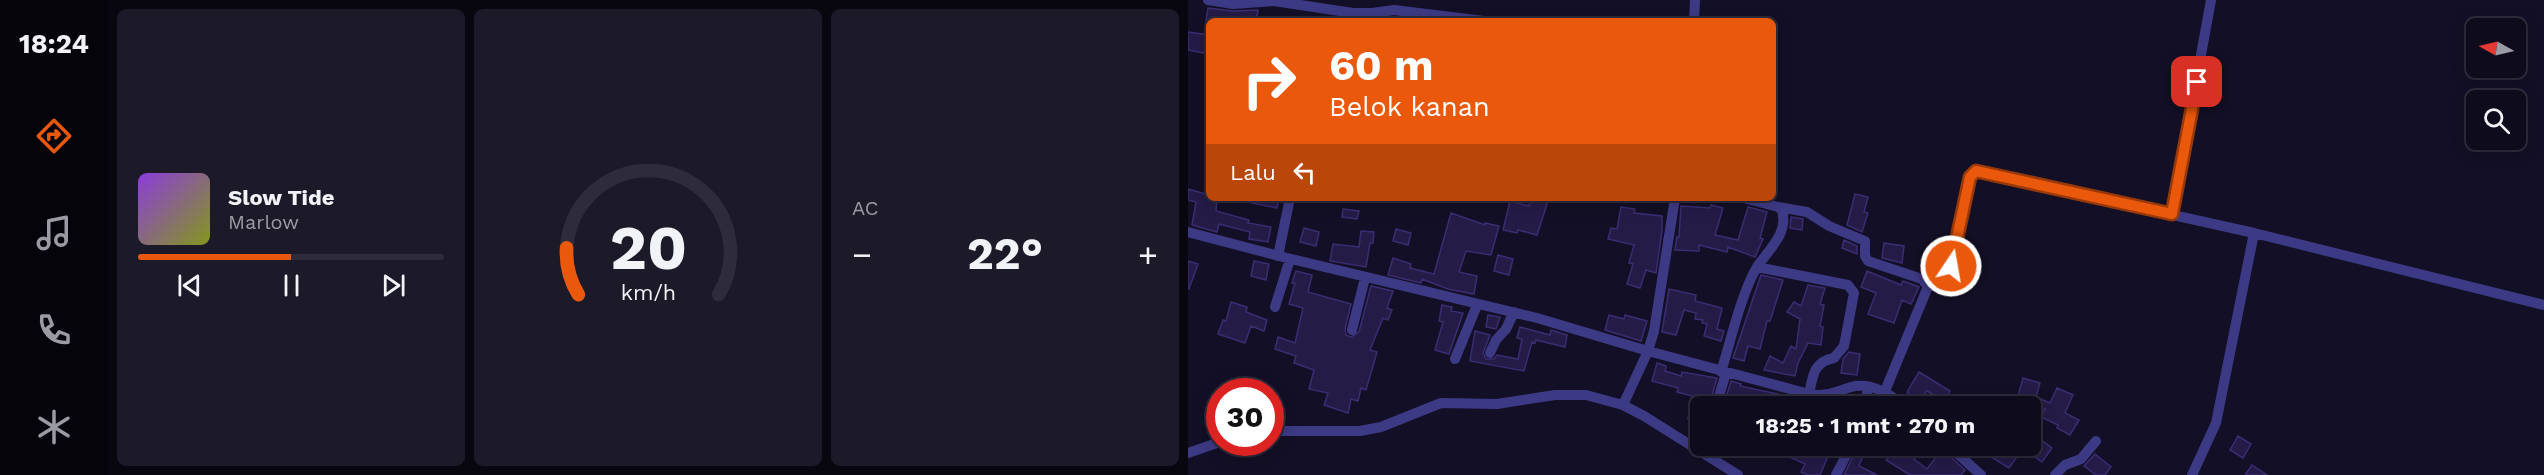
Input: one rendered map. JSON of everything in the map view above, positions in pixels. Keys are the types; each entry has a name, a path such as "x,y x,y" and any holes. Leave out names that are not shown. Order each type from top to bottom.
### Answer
{"street":[{"path":"1208,0 1233,4 1274,1 1371,14 1396,5 1468,18"},
{"path":"1694,18 1695,0"},
{"path":"2172,214 2211,0"},
{"path":"1928,287 1947,284 1970,177 1976,171 2254,233 2544,305"},
{"path":"1275,307 1284,258 1290,201"},
{"path":"1623,405 1654,331 1675,201"},
{"path":"1756,201 1807,212 1828,226 1865,241 1865,256 1868,261 1922,279 1928,287"},
{"path":"1718,396 1757,267 1772,251 1779,237 1784,216 1779,207"},
{"path":"1188,232 1365,278 1514,312 1805,394 1826,396 1854,387 1885,392 1890,396"},
{"path":"2192,475 2216,423 2254,233"},
{"path":"1757,267 1848,285 1854,293 1844,346 1834,358 1822,360 1805,394"},
{"path":"1352,330 1365,278"},
{"path":"1885,392 1928,287"},
{"path":"1455,359 1477,305"},
{"path":"1490,352 1496,340 1506,329 1514,312"},
{"path":"1866,396 1868,388"},
{"path":"1284,431 1360,431 1382,427 1441,403 1497,404 1555,394 1592,396 1623,405 1680,437 1738,475"},
{"path":"2055,475 2065,465 2081,459 2096,441"},
{"path":"1188,453 1206,447"},
{"path":"1836,475 1846,456"},
{"path":"1960,456 1981,475"}],"building":[{"path":"1208,8 1233,11 1258,10 1257,18 1206,18"},
{"path":"1188,32 1206,35 1206,53 1188,50"},
{"path":"1188,189 1206,194 1206,201 1217,201 1216,211 1249,220 1248,223 1271,227 1268,242 1249,239 1250,232 1219,224 1217,232 1192,225 1196,202 1188,200"},
{"path":"1855,194 1868,197 1864,212 1868,213 1862,232 1847,225"},
{"path":"1247,201 1278,201 1277,208"},
{"path":"1510,201 1529,206 1530,201 1548,201 1537,235 1518,230 1517,233 1503,230"},
{"path":"1711,205 1723,208 1715,235 1738,240 1748,207 1767,212 1760,238 1763,239 1755,257 1728,247 1727,252 1699,245 1699,251 1675,250 1677,237 1679,237 1681,206 1710,208"},
{"path":"1621,207 1635,209 1634,213 1662,216 1656,273 1646,270 1640,288 1627,284 1633,264 1629,263 1634,245 1608,239 1611,228 1617,229"},
{"path":"1343,209 1359,211 1357,219 1342,217"},
{"path":"1451,213 1485,225 1485,223 1499,226 1491,255 1466,251 1459,272 1477,276 1474,294 1448,289 1422,279 1421,283 1388,275 1393,258 1411,264 1410,268 1434,274"},
{"path":"1791,217 1803,219 1802,230 1790,228"},
{"path":"1304,228 1319,232 1316,246 1300,242"},
{"path":"1396,229 1411,233 1408,245 1393,241"},
{"path":"1361,231 1374,232 1366,267 1330,261 1333,244 1359,247"},
{"path":"1844,240 1857,246 1857,254 1842,248"},
{"path":"1884,243 1904,246 1902,263 1882,258"},
{"path":"1498,255 1513,259 1509,275 1494,271"},
{"path":"1188,261 1198,264 1189,289 1188,289"},
{"path":"1254,261 1269,264 1266,280 1251,276"},
{"path":"1296,271 1312,275 1308,292 1351,304 1345,329 1346,335 1351,337 1359,332 1371,286 1393,291 1387,308 1392,310 1388,320 1383,318 1370,350 1377,352 1366,390 1361,388 1358,401 1351,399 1348,413 1324,405 1328,393 1309,389 1314,370 1294,363 1296,356 1275,349 1278,337 1295,343 1303,308 1289,304"},
{"path":"1867,271 1901,285 1903,281 1919,287 1911,304 1902,300 1894,323 1868,314 1876,293 1861,287"},
{"path":"1761,275 1783,280 1770,321 1767,321 1760,349 1748,346 1744,361 1733,358"},
{"path":"1808,285 1825,288 1820,304 1824,305 1820,326 1823,327 1821,345 1808,343 1798,363 1795,376 1764,370 1770,356 1783,363 1791,346 1796,349 1800,319 1787,312 1794,302 1801,306"},
{"path":"1669,289 1696,295 1695,301 1722,308 1717,329 1724,331 1721,341 1704,336 1707,324 1702,323 1703,320 1695,319 1696,313 1684,310 1676,335 1662,332"},
{"path":"1231,302 1247,307 1246,312 1267,320 1264,331 1251,326 1245,343 1218,334 1223,320 1226,321"},
{"path":"1442,305 1452,307 1451,311 1463,313 1449,354 1435,350 1443,322 1439,321"},
{"path":"1488,315 1500,317 1496,329 1486,327"},
{"path":"1609,315 1624,319 1625,315 1647,321 1641,341 1605,330"},
{"path":"1520,327 1550,335 1551,330 1567,335 1565,347 1536,340 1535,343 1532,342 1524,371 1470,361 1475,331 1490,335 1483,353 1486,359 1494,359 1497,355 1518,359 1522,339 1517,338"},
{"path":"1849,352 1860,354 1857,375 1841,373 1843,359"},
{"path":"1657,363 1666,366 1665,371 1681,376 1682,372 1717,378 1712,396 1692,396 1677,392 1678,388 1652,381"},
{"path":"1919,372 1950,391 1948,396 1936,396 1927,391 1923,396 1912,396 1907,392"},
{"path":"2023,378 2040,383 2036,396 2018,396"},
{"path":"1731,381 1741,384 1740,386 1787,396 1726,396"},
{"path":"2057,388 2073,395 2065,413 2079,420 2070,435 2057,428 2058,425 2041,417 2045,409 2041,408 2041,399 2050,403"},
{"path":"2238,436 2251,444 2243,458 2230,450"},
{"path":"2041,440 2052,448 2042,462 2034,456 2041,456"},
{"path":"2095,454 2111,467 2105,475 2096,475 2084,466"},
{"path":"1787,456 1828,456 1820,475 1808,475 1801,472 1805,464"},
{"path":"1853,456 1863,456 1859,466 1877,475 1844,475"},
{"path":"1889,456 1916,456 1914,459 1927,469 1937,456 1950,456 1965,470 1961,475 1910,475 1886,460"},
{"path":"1990,456 2018,456 2009,468"},
{"path":"2252,465 2267,475 2245,475"}],"route":[{"path":"1951,266 1970,177 1978,170 2043,187 2172,214 2197,82"}]}
